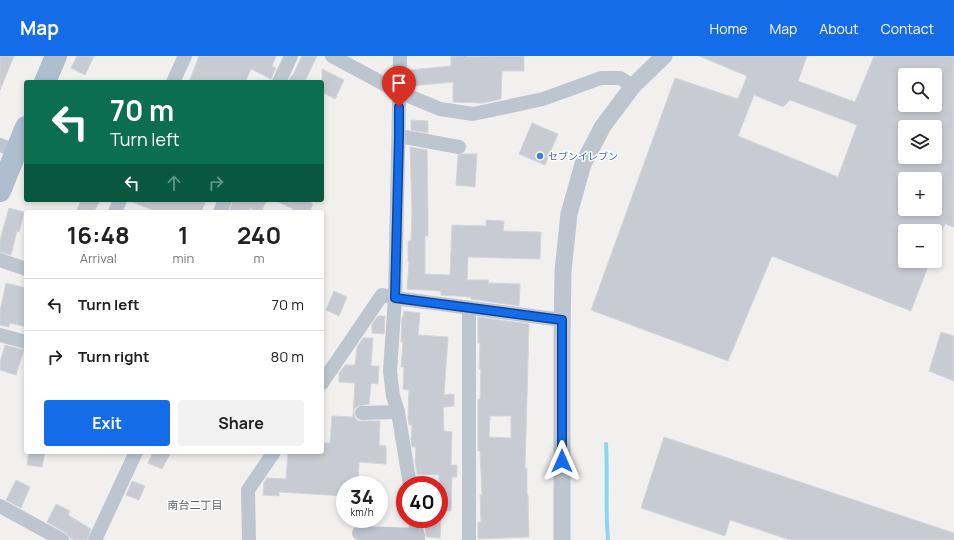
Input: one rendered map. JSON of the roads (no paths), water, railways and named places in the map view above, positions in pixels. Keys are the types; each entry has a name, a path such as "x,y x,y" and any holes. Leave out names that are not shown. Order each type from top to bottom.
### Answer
{"main road":[{"path":"46,80 56,56"},
{"path":"0,192 8,148 24,129"}],"street":[{"path":"175,80 185,56"},
{"path":"280,80 291,56"},
{"path":"332,56 399,92 440,109 473,114 543,99 601,78 620,78 633,86"},
{"path":"400,56 395,298 390,371 409,476"},
{"path":"562,540 563,271 569,218 583,164 603,126 633,86 664,56"},
{"path":"399,136 459,147"},
{"path":"0,260 24,268"},
{"path":"324,380 382,295 562,320"},
{"path":"469,308 469,540"},
{"path":"0,335 24,341"},
{"path":"362,413 398,412"},
{"path":"95,540 135,454"},
{"path":"249,540 248,490 273,454"},
{"path":"0,506 62,540"},
{"path":"359,533 418,538 416,528"}],"waterway":[{"path":"606,444 608,540"}],"place":[{"name":"セブンイレブン","path":"540,156"}],"district":[{"name":"南台二丁目","path":"195,504"}]}
